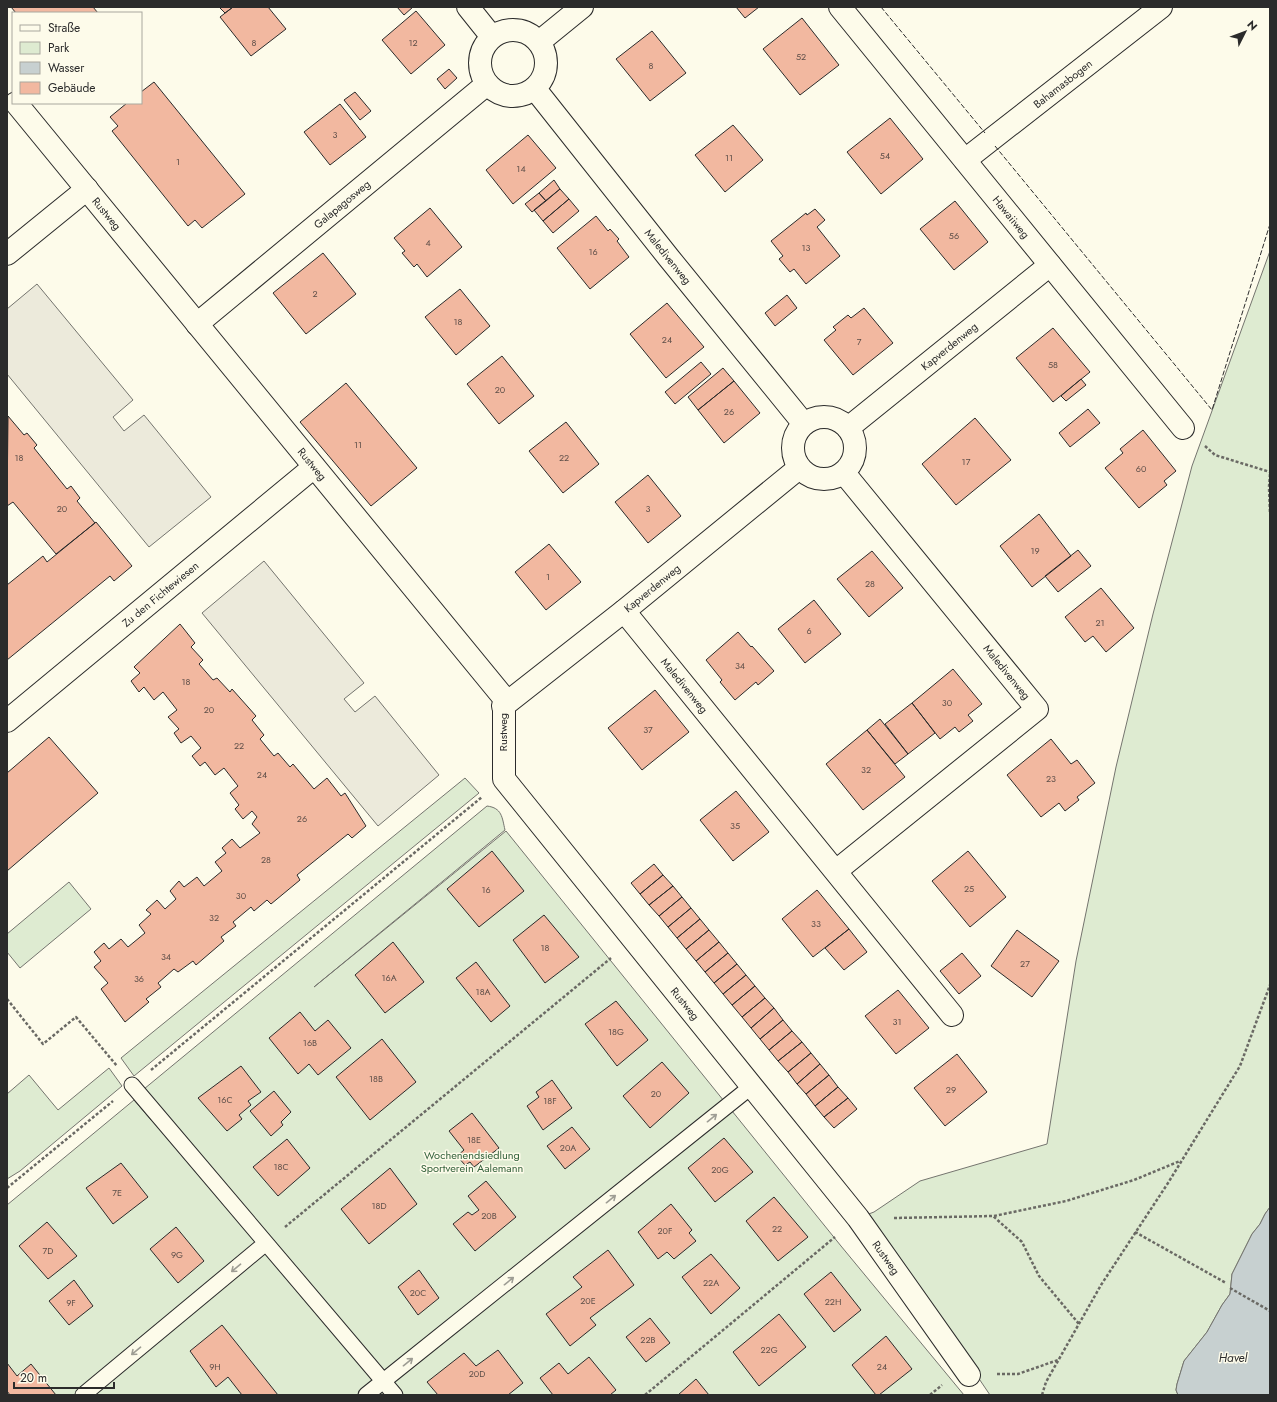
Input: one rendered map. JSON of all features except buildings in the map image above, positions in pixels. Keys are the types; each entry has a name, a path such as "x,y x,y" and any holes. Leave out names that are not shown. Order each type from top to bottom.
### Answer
{"street":[{"path":"468,7 492,37"},
{"path":"539,42 582,7"},
{"name":"Hawaiiweg","path":"840,7 1183,428"},
{"name":"Bahamasbogen","path":"965,160 1161,7"},
{"path":"516,30 529,34 539,42 545,54 546,66 543,79 535,89 523,95 510,96 498,92 487,84 482,73 480,60 484,47 492,37 503,32 516,30"},
{"name":"Galapagosweg","path":"197,324 487,84"},
{"name":"Maledivenweg","path":"535,89 804,424"},
{"name":"Rustweg","path":"17,104 504,698 504,779 858,1218 967,1371"},
{"path":"7,254 87,189"},
{"name":"Kapverdenweg","path":"848,428 1050,264"},
{"path":"827,417 838,420 848,428 854,439 855,452 851,464 844,472 833,478 820,480 809,476 799,468 794,457 792,445 796,433 804,424 815,418 827,417"},
{"name":"Zu den Fichtewiesen","path":"7,721 314,467"},
{"name":"Kapverdenweg","path":"503,706 624,611 799,468"},
{"name":"Maledivenweg","path":"836,871 1037,709 844,472"},
{"name":"Maledivenweg","path":"624,611 952,1015"}],"lane":[{"path":"132,1085 395,1395"},
{"path":"366,1395 752,1086"},
{"path":"83,1395 266,1243"}],"path":[{"path":"1183,428 1216,455 1270,473 1270,514"},
{"path":"7,1188 504,779"},
{"path":"266,1243 633,940"},
{"path":"1042,1395 1046,1382 1101,1285 1240,1066 1270,985"},
{"path":"7,999 43,1044 76,1017 132,1085"},
{"path":"645,1395 858,1218 993,1216 1066,1201 1134,1180 1181,1161"},
{"path":"993,1216 1022,1242 1039,1276 1079,1324"},
{"path":"1135,1232 1226,1283"},
{"path":"1230,1288 1270,1311"},
{"path":"967,1371 992,1374 1018,1374 1059,1360"}],"green space":[{"path":"1270,251 1270,1207 1252,1234 1232,1274 1230,1294 1207,1332 1184,1361 1177,1384 1176,1390 1178,1395 990,1395 965,1358 858,1218 874,1212 920,1181 1047,1144 1076,961 1116,767 1153,614 1192,466"},
{"path":"465,778 479,793 134,1076 121,1058"},
{"name":"Wochenendsiedlung Sportverein Aalemann","path":"487,806 498,811 502,817 505,830 314,987 506,831 841,1246 964,1395 7,1395 7,1205 134,1100 151,1120 161,1113 144,1089"},
{"path":"69,882 91,909 20,968 7,952 7,934"},
{"path":"109,1068 122,1086 20,1171 7,1179 7,1094 29,1075 58,1110"}],"shaded area":[{"path":"37,284 133,400 113,417 124,431 144,415 211,497 149,547 7,374 7,309"},
{"path":"264,561 364,683 344,699 355,712 375,696 439,775 378,826 202,613"}],"water":[{"name":"Havel","path":"1270,1207 1270,1395 1178,1395 1176,1390 1177,1384 1184,1361 1207,1332 1230,1294 1232,1274 1252,1234"}],"fence":[{"path":"881,7 985,133"},
{"path":"995,146 1212,410 1270,224"}]}
